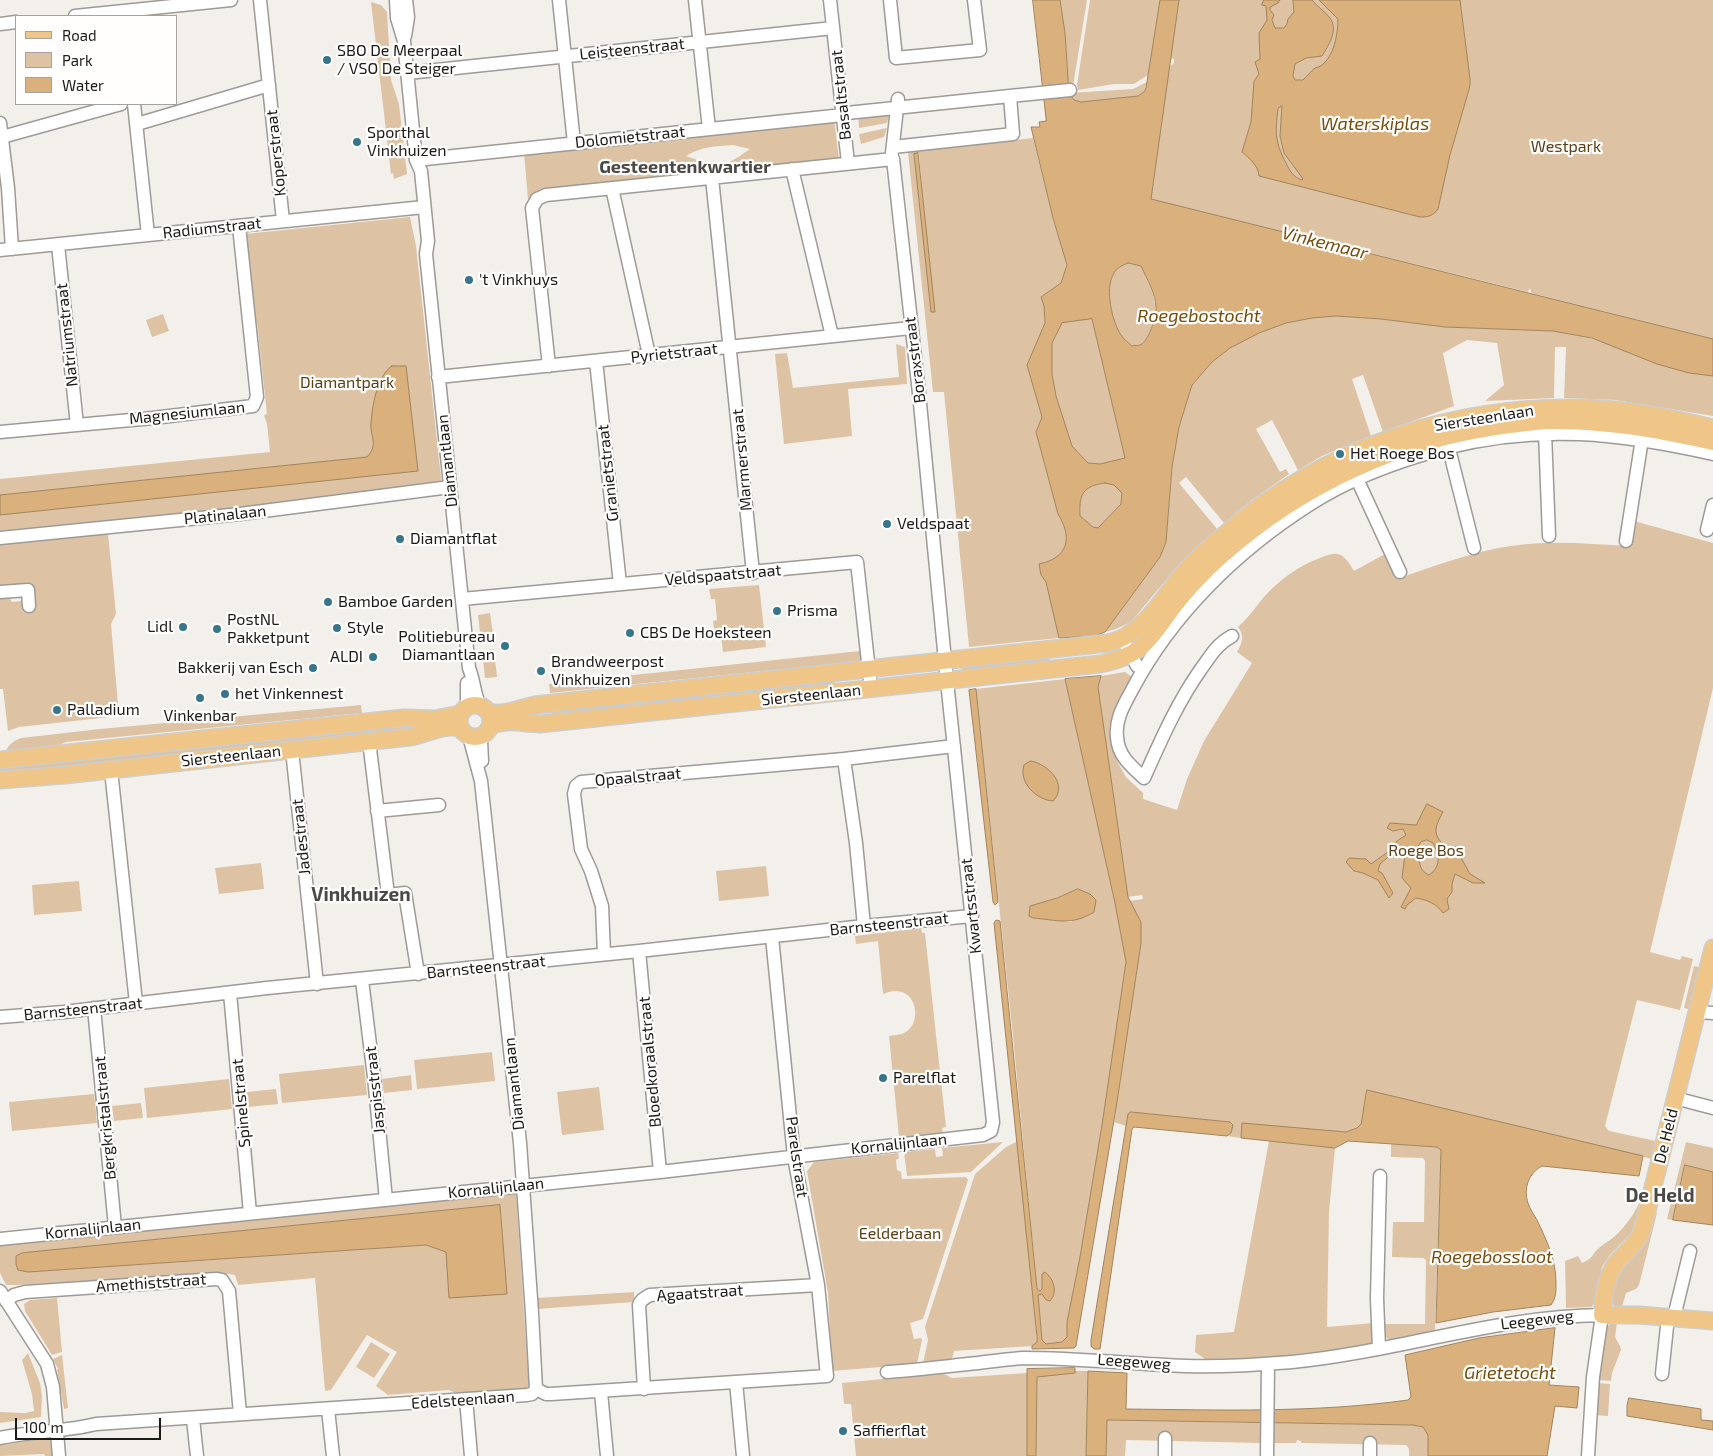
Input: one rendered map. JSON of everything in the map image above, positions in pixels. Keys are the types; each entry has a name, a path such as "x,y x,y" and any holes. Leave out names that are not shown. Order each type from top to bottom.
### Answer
{"main road":[{"name":"Siersteenlaan","path":"0,780 111,770 417,736 436,729 455,727 494,714 513,712 535,704 1108,643 1122,638 1189,586 1244,537 1285,506 1317,487 1347,471 1446,435 1503,411 1559,407 1629,411 1713,428"},
{"name":"Siersteenlaan","path":"1446,435 1547,421 1627,425 1713,442"},
{"name":"Siersteenlaan","path":"0,760 404,718 475,721 495,724 513,722 540,724 1100,664 1117,661 1142,646 1189,586"},
{"name":"De Held","path":"1602,1315 1607,1282 1612,1270 1619,1260 1633,1247 1642,1230 1675,1098 1705,1012 1713,948"},
{"name":"Leegeweg","path":"1602,1315 1671,1317 1713,1321"}],"street":[{"path":"100,15 124,14 170,3 231,0"},
{"name":"Koperstraat","path":"260,0 283,221"},
{"name":"Diamantlaan","path":"396,0 397,18 404,41 416,160 421,171 420,242 426,254 469,668 477,700 475,721 523,1186 536,1389"},
{"name":"Diamantlaan","path":"404,41 408,17 406,0"},
{"path":"558,0 574,143"},
{"name":"Leisteenstraat","path":"695,0 709,129"},
{"name":"Basaltstraat","path":"830,0 845,114 848,163"},
{"path":"890,0 896,58 980,50 974,0"},
{"path":"0,24 15,22"},
{"name":"Basaltstraat","path":"700,42 833,28"},
{"name":"Leisteenstraat","path":"408,73 700,42"},
{"name":"Koperstraat","path":"137,124 269,85"},
{"name":"Dolomietstraat","path":"416,160 845,114 897,102 1010,96 1070,90"},
{"path":"897,102 899,149 1013,134 1010,96"},
{"path":"2,138 118,105"},
{"path":"134,105 148,235"},
{"path":"0,123 6,250"},
{"name":"Boraxstraat","path":"549,366 532,208 537,199 546,195 892,159 919,393 947,680"},
{"path":"792,169 832,336"},
{"path":"712,178 731,347"},
{"path":"612,188 648,355"},
{"name":"Radiumstraat","path":"6,250 421,207"},
{"name":"Magnesiumlaan","path":"0,432 253,406 257,397 240,226"},
{"name":"Natriumstraat","path":"58,245 77,425"},
{"name":"Pyrietstraat","path":"438,377 911,328"},
{"name":"Marmerstraat","path":"731,347 753,573"},
{"name":"Granietstraat","path":"596,361 620,584"},
{"path":"1546,433 1550,536"},
{"name":"Siersteenlaan","path":"1232,636 1220,643 1187,689 1166,728 1144,778 1124,760 1117,740 1118,718 1144,668 1167,634 1189,586 1310,504 1357,479 1402,461 1446,435 1485,440 1546,433 1587,434 1642,439 1713,454"},
{"path":"1446,435 1474,548"},
{"path":"1626,541 1642,439"},
{"path":"1357,479 1400,572"},
{"name":"Platinalaan","path":"0,538 240,514 450,487"},
{"path":"1707,530 1713,505"},
{"name":"Veldspaatstraat","path":"462,599 856,562 871,689"},
{"path":"0,592 28,590 29,606"},
{"path":"1122,638 1136,666 1144,668"},
{"name":"Kwartsstraat","path":"947,680 993,1122 991,1131"},
{"path":"370,741 376,811 388,895 405,893 418,974"},
{"name":"Opaalstraat","path":"604,954 602,906 591,871 581,849 574,794 576,786 581,782 844,759 954,746"},
{"name":"Jadestraat","path":"292,750 317,984"},
{"path":"844,759 856,842 864,926"},
{"path":"111,770 136,1003"},
{"path":"376,811 438,805"},
{"name":"Barnsteenstraat","path":"0,1017 972,916"},
{"name":"Parelstraat","path":"772,937 794,1156 818,1284 827,1376"},
{"name":"Bloedkoraalstraat","path":"640,951 660,1172"},
{"name":"Jaspisstraat","path":"362,980 386,1200"},
{"name":"Spinelstraat","path":"230,993 250,1213"},
{"name":"Bergkristalstraat","path":"94,1008 115,1228"},
{"path":"1675,1098 1713,1108"},
{"name":"Kornalijnlaan","path":"0,1239 660,1172 983,1135 991,1131"},
{"path":"1379,1349 1377,1298 1380,1176"},
{"path":"1662,1374 1671,1317 1690,1251"},
{"name":"Amethiststraat","path":"3,1296 25,1292 222,1280 229,1291 240,1414"},
{"name":"Agaatstraat","path":"644,1389 639,1305 640,1301 644,1298 650,1296 818,1284"},
{"path":"3,1296 47,1364 53,1387 59,1456"},
{"path":"1588,1456 1593,1377 1602,1315"},
{"name":"Leegeweg","path":"887,1372 1021,1358 1082,1359 1186,1366 1268,1364 1323,1359 1520,1321 1563,1316 1602,1315"},
{"path":"1267,1456 1268,1364"},
{"name":"Edelsteenlaan","path":"0,1438 76,1422 96,1424 527,1395 532,1394 536,1389 546,1394 600,1392 827,1376"},
{"path":"736,1382 743,1456"},
{"path":"600,1392 607,1456"},
{"path":"466,1399 470,1456"},
{"path":"328,1409 333,1456"},
{"path":"193,1418 197,1456"},
{"name":"Edelsteenlaan","path":"0,1429 56,1427"},
{"path":"1165,1438 1165,1456"},
{"path":"1370,1443 1370,1456"}],"green space":[{"path":"1060,0 1087,0 1073,86 1069,89 1065,33"},
{"path":"1090,0 1160,0 1148,75 1134,84 1114,84 1078,90 1077,85"},
{"name":"Westpark","path":"1179,0 1713,0 1713,339 1531,293 1529,289 1528,292 1151,199 1169,67 1174,63 1174,58 1170,61"},
{"path":"371,2 381,5 387,12 391,80 399,104 407,174 394,179 393,173 391,174"},
{"path":"1147,82 1144,92 1138,96 1081,102 1074,100 1069,93 1133,89"},
{"path":"890,111 887,123 859,128 858,115"},
{"path":"834,119 839,159 546,189 534,193 528,199 524,153","holes":["733,145 750,149 732,160 719,164 686,156 703,149 720,146"]},
{"path":"887,128 884,137 861,144 859,134"},
{"path":"1033,138 1067,265 1061,283 1041,297 1044,306 1045,323 1027,365 1042,417 1036,432 1066,538 1062,552 1049,561 1039,564 1041,575 1046,582 1059,638 969,647 944,392 933,392 908,152","holes":["919,153 932,312 915,154"]},
{"name":"Diamantpark","path":"410,217 416,246 442,487 0,531 0,515 132,501 271,467 0,495 0,479 270,452 267,424 264,415 267,414 257,323 254,321 245,234"},
{"path":"1128,263 1141,266 1152,291 1155,306 1149,333 1143,343 1132,346 1123,338 1118,329 1112,314 1110,297 1111,281 1114,273"},
{"path":"163,314 169,331 152,337 146,320"},
{"path":"1336,316 1381,319 1445,327 1553,331 1606,342 1657,364 1689,373 1713,376 1713,416 1615,400 1564,398 1566,347 1555,347 1554,398 1485,401 1504,385 1497,343 1467,340 1443,353 1454,406 1383,432 1363,375 1352,379 1371,436 1322,456 1298,470 1272,420 1256,429 1280,472 1286,469 1289,474 1252,500 1224,523 1186,477 1179,483 1217,529 1181,562 1131,622 1105,632 1160,557 1166,542 1172,467 1179,427 1192,385 1212,362 1230,348 1259,333 1286,323 1312,317"},
{"path":"1092,319 1125,458 1100,464 1088,463 1072,446 1056,396 1052,374 1052,343 1062,322"},
{"path":"896,344 905,347 907,384 848,389 852,436 784,444 775,354 787,353 793,388 899,377"},
{"path":"1105,483 1115,485 1122,493 1121,504 1098,528 1093,527 1080,516 1081,497 1091,486"},
{"name":"Roege Bos","path":"1634,521 1713,543 1713,688 1650,952 1680,960 1682,956 1693,959 1680,1010 1637,1000 1605,1126 1609,1131 1656,1141 1652,1159 1367,1091 1361,1124 1357,1128 1346,1132 1242,1124 1241,1138 1227,1136 1230,1135 1233,1124 1230,1122 1131,1112 1128,1115 1126,1126 1114,1122 1141,943 1141,922 1129,901 1143,899 1142,895 1128,897 1098,687 1101,676 1125,672 1132,677 1113,749 1118,763 1126,777 1143,793 1143,799 1177,810 1187,779 1204,741 1252,663 1237,652 1242,640 1242,633 1238,627 1269,591 1297,569 1312,561 1336,554 1346,559 1354,571 1385,554 1397,579 1439,564 1511,546 1555,543 1630,546"},
{"path":"108,534 116,614 111,624 119,716 19,727 8,731 3,689 0,689 0,598 9,597 12,602 31,600 32,584 0,587 0,545"},
{"path":"759,585 766,647 723,652 721,636 715,637 713,621 717,620 715,599 711,599 709,589"},
{"path":"490,613 494,641 481,642 478,615"},
{"path":"494,649 497,677 485,678 482,651"},
{"path":"860,651 861,661 550,693 549,684"},
{"path":"1048,653 1051,667 962,676 961,662"},
{"path":"834,676 836,690 552,717 551,705"},
{"path":"1065,679 1115,903 1126,962 1102,1125 1067,1322 1067,1337 1062,1342 1046,1344 1042,1340 1038,1295 1042,1294 1046,1300 1050,1301 1054,1290 1051,1283 1042,1274 1042,1288 1040,1291 1037,1289 1013,1036 976,689","holes":["1077,889 1090,894 1071,922 1033,918 1029,915 1030,906 1057,898"]},
{"path":"361,705 362,713 66,742 52,748 5,753 11,744 21,738"},
{"path":"408,720 429,728 0,777 0,764"},
{"path":"261,863 264,889 219,894 215,868"},
{"path":"766,866 769,896 719,901 716,871"},
{"path":"79,881 82,911 34,915 32,885"},
{"path":"921,928 922,933 925,933 946,1127 942,1128 943,1133 899,1137 889,1036 902,1034 910,1028 914,1021 914,1004 910,997 903,992 894,991 883,994 878,941 856,944 855,936"},
{"path":"1694,966 1703,968 1692,1010 1684,1008"},
{"path":"492,1052 495,1081 417,1089 414,1060"},
{"path":"364,1065 367,1095 282,1103 279,1074"},
{"path":"411,1075 412,1090 384,1093 382,1079"},
{"path":"229,1079 232,1109 147,1118 144,1088"},
{"path":"599,1087 604,1130 562,1135 557,1092"},
{"path":"276,1089 278,1104 248,1107 247,1092"},
{"path":"94,1094 97,1123 12,1131 9,1102"},
{"path":"141,1103 143,1118 114,1121 112,1106"},
{"path":"1018,1141 1037,1342 1032,1346 954,1351 952,1359 923,1363 928,1340 925,1327 975,1174 1006,1147"},
{"path":"1269,1141 1335,1148 1329,1212 1327,1327 1373,1323 1372,1345 1267,1358 1206,1360 1195,1352 1196,1335 1234,1332"},
{"path":"1003,1142 971,1172 907,1176 904,1152 935,1149 936,1157 943,1156 942,1148"},
{"path":"1686,1142 1713,1148 1713,1172 1685,1165 1673,1220 1667,1219"},
{"path":"1391,1144 1437,1147 1441,1150 1435,1330 1392,1341 1385,1337 1384,1324 1425,1324 1426,1260 1423,1258 1392,1257 1393,1222 1424,1222 1425,1161 1423,1158 1391,1157"},
{"name":"Eelderbaan","path":"898,1153 899,1158 896,1160 897,1170 901,1172 902,1179 966,1177 968,1180 923,1319 910,1323 914,1339 921,1338 922,1340 917,1364 832,1371 828,1293 807,1171 814,1162"},
{"path":"516,1191 529,1386 527,1389 456,1393 449,1390 388,1395 376,1386 397,1352 367,1335 331,1390 325,1391 315,1278 238,1285 235,1275 222,1273 6,1285 0,1273 0,1246 3,1244","holes":["500,1206 503,1245 446,1252 427,1245 28,1272 155,1240"]},
{"path":"1642,1197 1632,1232 1610,1255 1602,1267 1595,1303 1591,1307 1566,1308 1565,1261 1578,1256 1582,1263 1589,1260 1599,1248 1613,1238 1623,1227 1634,1213"},
{"path":"1653,1212 1657,1213 1639,1285 1636,1289 1626,1293 1621,1310 1611,1302 1613,1282 1622,1268 1644,1244"},
{"path":"634,1292 634,1302 537,1309 536,1298"},
{"path":"57,1298 62,1352 52,1355 25,1311 24,1304 30,1300"},
{"path":"1612,1322 1617,1323 1615,1337 1621,1350 1612,1373 1611,1381 1598,1380 1606,1328"},
{"path":"371,1342 390,1354 374,1378 356,1367"},
{"path":"28,1353 40,1383 42,1396 41,1417 0,1423 0,1412 25,1413 34,1411 32,1394 22,1360"},
{"path":"62,1355 68,1408 64,1409 58,1369 53,1359"},
{"path":"1075,1371 1088,1371 1086,1456 1036,1456 1037,1376 1075,1373"},
{"path":"942,1373 952,1378 1027,1373 1027,1456 856,1456 851,1404 844,1404 842,1383"},
{"path":"1598,1383 1610,1384 1608,1416 1595,1415"},
{"path":"1107,1420 1263,1423 1262,1443 1126,1440 1125,1456 1106,1456"},
{"path":"1274,1423 1413,1425 1424,1427 1428,1435 1428,1456 1409,1456 1409,1449 1406,1445 1301,1443 1301,1441 1297,1440 1296,1443 1274,1443"},
{"path":"50,1438 52,1456 45,1456 44,1454 0,1456 0,1444"}],"water":[{"path":"1033,0 1060,0 1065,33 1069,93 1074,100 1081,102 1138,96 1144,92 1160,0 1179,0 1151,199 1713,339 1713,376 1689,373 1657,364 1592,338 1553,331 1445,327 1381,319 1336,316 1286,323 1259,333 1230,348 1212,362 1192,385 1179,427 1172,467 1166,542 1160,557 1105,632 1095,636 1059,638 1046,582 1041,575 1039,564 1049,561 1062,552 1066,539 1036,432 1042,417 1027,365 1045,323 1044,306 1041,297 1061,283 1067,265 1053,218 1031,127 1040,127 1039,122 1046,121","holes":["1128,263 1141,266 1156,303 1155,317 1149,334 1143,343 1132,346 1123,338 1118,329 1112,314 1110,297 1111,281 1114,273","1092,319 1125,458 1100,464 1088,463 1072,446 1056,396 1052,374 1052,343 1062,323","1097,484 1114,485 1122,493 1121,504 1098,528 1093,527 1080,516 1081,497 1087,489"]},
{"name":"Waterskiplas","path":"1264,0 1280,0 1270,7 1274,15 1272,20 1275,28 1284,28 1287,24 1288,19 1294,12 1293,0 1312,0 1330,18 1333,33 1330,43 1322,56 1306,58 1295,64 1293,76 1295,80 1303,80 1330,56 1336,38 1338,19 1319,0 1460,0 1470,86 1450,155 1438,209 1432,215 1420,217 1259,176 1255,165 1242,152 1251,122 1254,81 1259,74 1255,62 1260,59 1259,33 1267,20 1266,6 1262,5","holes":["1282,106 1280,136 1284,153 1302,180 1290,171 1278,143 1277,117 1278,109"]},
{"path":"918,153 935,312 931,312 914,154"},
{"path":"392,366 406,366 418,471 0,515 0,495 367,457 373,448 371,424 376,392 383,376"},
{"path":"1101,676 1098,687 1128,897 1141,922 1141,943 1117,1102 1076,1346 1074,1348 1032,1349 1032,1346 1037,1342 1037,1337 994,923 996,920 1000,921 1037,1289 1040,1291 1042,1289 1042,1274 1045,1272 1051,1278 1054,1286 1054,1294 1050,1301 1046,1300 1042,1294 1038,1295 1042,1340 1046,1344 1062,1342 1067,1337 1067,1322 1102,1125 1126,962 1115,903 1065,679"},
{"path":"976,689 998,902 995,905 993,902 969,690"},
{"path":"1031,761 1044,766 1058,782 1059,788 1053,801 1035,794 1026,784 1023,772 1024,765"},
{"path":"1427,804 1443,812 1436,827 1439,839 1447,848 1460,846 1463,849 1460,856 1470,874 1485,883 1473,883 1455,874 1452,892 1447,899 1449,909 1443,913 1431,902 1416,898 1405,909 1401,907 1411,888 1402,878 1405,854 1396,850 1380,864 1378,871 1382,873 1393,893 1389,898 1378,880 1354,871 1346,862 1349,858 1366,859 1371,864 1392,849 1397,841 1406,835 1403,829 1393,831 1387,828 1390,823 1416,825","holes":["1427,840 1433,843 1437,852 1438,864 1429,875 1422,870 1417,848 1421,842"]},
{"path":"1078,889 1090,894 1096,900 1094,912 1071,921 1033,918 1029,916 1030,906"},
{"name":"Roegebossloot","path":"1367,1090 1643,1156 1639,1176 1542,1166 1537,1169 1528,1182 1526,1192 1528,1203 1553,1258 1556,1292 1551,1305 1493,1312 1436,1323 1441,1150 1437,1147 1348,1141 1335,1148 1241,1138 1242,1123 1346,1132 1357,1128 1361,1124"},
{"path":"1131,1112 1230,1122 1233,1125 1231,1133 1227,1136 1134,1127 1132,1129 1100,1349 1094,1349 1091,1346 1091,1340 1128,1114"},
{"path":"1685,1165 1713,1172 1713,1225 1673,1220"},
{"path":"500,1205 507,1294 449,1298 446,1252 426,1245 28,1272 18,1270 16,1264 16,1256 22,1253"},
{"name":"Grietetocht","path":"1555,1328 1549,1385 1579,1387 1577,1408 1555,1406 1547,1456 1428,1456 1428,1435 1423,1427 1413,1425 1107,1420 1106,1456 1086,1456 1088,1371 1127,1373 1126,1409 1267,1410 1373,1404 1408,1400 1411,1397 1405,1355 1479,1338"},
{"path":"1075,1368 1075,1373 1037,1377 1036,1456 1027,1456 1027,1369"},
{"path":"1629,1398 1701,1409 1701,1420 1713,1421 1713,1430 1627,1416"}],"place":[{"name":"SBO De Meerpaal / VSO De Steiger","path":"327,60"},
{"name":"Sporthal Vinkhuizen","path":"357,142"},
{"name":"'t Vinkhuys","path":"469,280"},
{"name":"Het Roege Bos","path":"1340,454"},
{"name":"Veldspaat","path":"887,524"},
{"name":"Diamantflat","path":"400,539"},
{"name":"Bamboe Garden","path":"328,602"},
{"name":"Prisma","path":"777,611"},
{"name":"Lidl","path":"183,627"},
{"name":"Style","path":"337,628"},
{"name":"PostNL Pakketpunt","path":"217,629"},
{"name":"CBS De Hoeksteen","path":"630,633"},
{"name":"Politiebureau Diamantlaan","path":"505,646"},
{"name":"ALDI","path":"373,657"},
{"name":"Bakkerij van Esch","path":"313,668"},
{"name":"Brandweerpost Vinkhuizen","path":"541,671"},
{"name":"het Vinkennest","path":"225,694"},
{"name":"Vinkenbar","path":"200,698"},
{"name":"Palladium","path":"57,710"},
{"name":"Parelflat","path":"883,1078"},
{"name":"Saffierflat","path":"843,1431"}],"district":[{"name":"Gesteentenkwartier","path":"685,167"},
{"name":"Vinkhuizen","path":"361,895"},
{"name":"De Held","path":"1660,1196"}],"water label":[{"name":"Vinkemaar","path":"1325,243"},
{"name":"Roegebostocht","path":"1199,316"}]}
